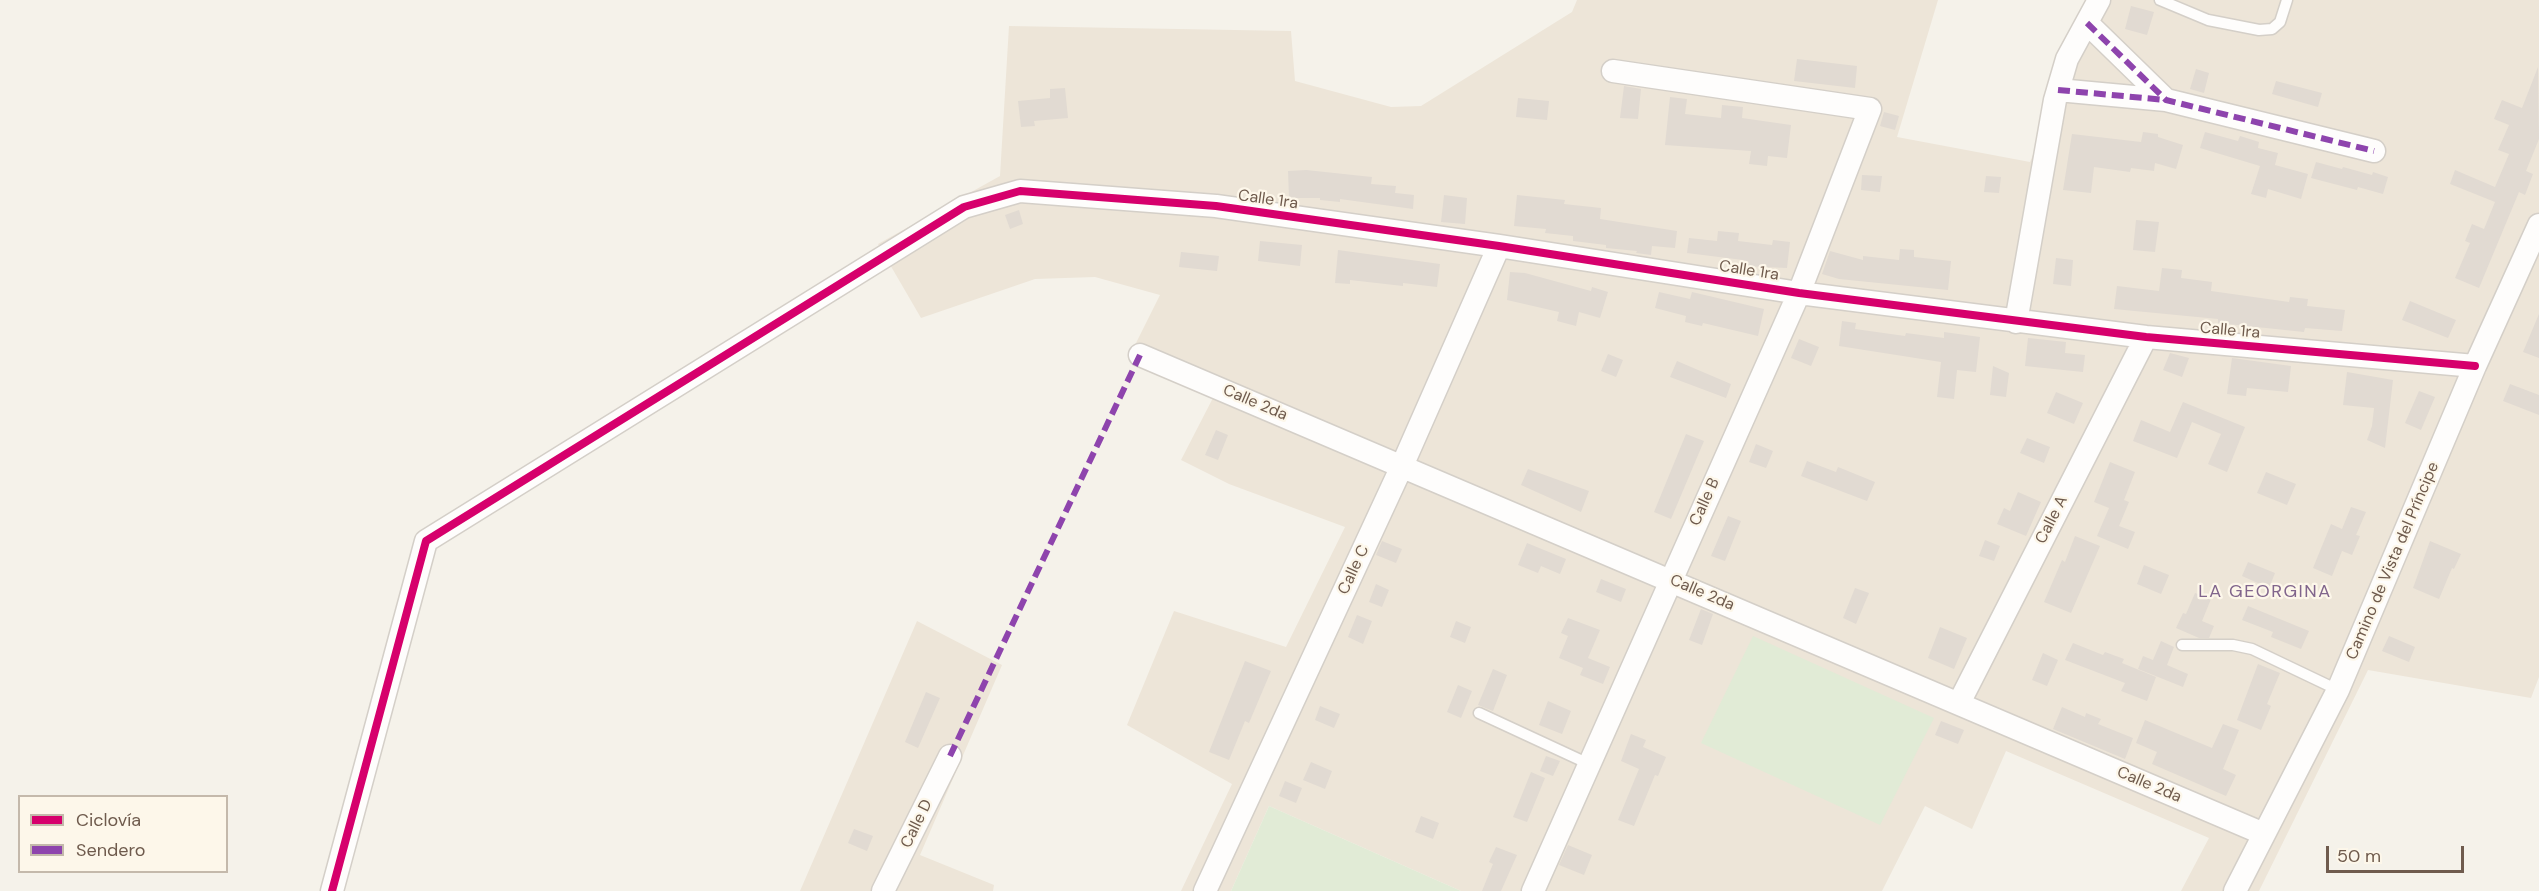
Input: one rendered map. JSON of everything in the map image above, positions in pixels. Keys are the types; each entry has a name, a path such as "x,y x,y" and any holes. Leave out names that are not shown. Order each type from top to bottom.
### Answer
{"street":[{"path":"2016,322 2058,90 2067,59 2088,23 2098,0"},
{"path":"2088,23 2166,100"},
{"name":"Calle B","path":"1533,891 1799,293 1870,109 1613,71"},
{"path":"2058,90 2166,100 2374,151"},
{"name":"Calle 1ra","path":"332,891 426,541 964,207 1020,191 1216,206 1499,246 1799,293 2016,322 2146,337 2475,366"},
{"name":"Camino de Vista del Príncipe","path":"2235,891 2338,690 2475,366 2539,225"},
{"name":"Calle C","path":"1205,891 1402,466 1499,246"},
{"name":"Calle A","path":"1959,703 2146,337"},
{"name":"Calle 2da","path":"1140,355 1671,579 2264,834"},
{"name":"Calle D","path":"884,891 950,756"}],"lane":[{"path":"2160,0 2208,20 2259,30 2272,29 2280,22 2287,0"},
{"path":"2182,645 2233,645 2252,649 2338,690"},
{"path":"1479,713 1589,764"}],"shaded area":[{"path":"1577,0 1938,0 1897,137 2030,162 2096,0 2539,0 2539,677 2531,698 2368,670 2259,891 2181,891 2209,838 2006,751 1972,829 1925,806 1882,891 1461,891 1269,806 1231,891 1181,891 1232,784 1127,725 1174,611 1286,647 1345,527 1229,484 1181,460 1215,394 1134,347 1160,295 1095,277 1035,279 921,318 878,244 1000,176 1009,26 1291,31 1295,81 1391,107 1421,106 1572,12"},
{"path":"917,621 1002,665 920,855 994,885 993,891 800,891"}],"green space":[{"path":"1753,636 1934,718 1880,825 1701,743"},
{"path":"1269,806 1461,891 1231,891"}],"building":[{"path":"2131,6 2154,12 2147,35 2125,29"},
{"path":"1797,59 1857,66 1855,88 1794,81"},
{"path":"2538,67 2539,139 2526,171 2533,174 2525,195 2519,192 2479,288 2455,278 2470,243 2465,241 2472,224 2484,229 2495,202 2450,184 2455,170 2495,187 2509,154 2498,150 2509,125 2494,119 2502,100 2522,108"},
{"path":"2196,69 2209,73 2204,93 2190,89"},
{"path":"2276,81 2322,93 2318,107 2272,94"},
{"path":"1624,86 1641,89 1638,119 1620,118"},
{"path":"1065,88 1068,118 1034,121 1035,126 1021,127 1018,101 1050,98 1050,89"},
{"path":"1670,97 1687,99 1685,114 1721,118 1722,105 1743,107 1742,118 1791,125 1787,158 1768,156 1767,166 1749,164 1751,151 1665,145"},
{"path":"1518,98 1549,101 1547,120 1516,117"},
{"path":"1884,112 1899,116 1895,130 1880,126"},
{"path":"2143,132 2158,134 2158,137 2183,145 2176,169 2155,163 2154,171 2131,168 2130,172 2094,167 2091,193 2063,190 2072,134 2141,142"},
{"path":"2205,132 2238,141 2240,136 2259,142 2258,148 2278,153 2275,165 2308,174 2301,199 2268,189 2266,198 2251,194 2260,166 2200,148"},
{"path":"2316,162 2372,175 2373,172 2388,177 2383,194 2311,178"},
{"path":"1306,170 1372,177 1371,184 1396,186 1395,193 1414,195 1413,209 1340,199 1340,202 1320,200 1320,198 1289,198 1288,171"},
{"path":"1862,175 1882,176 1880,192 1861,190"},
{"path":"1986,176 2001,177 1999,193 1984,192"},
{"path":"1444,195 1467,198 1465,224 1441,222"},
{"path":"1517,195 1565,200 1564,204 1601,208 1600,219 1677,231 1675,248 1652,246 1651,255 1636,253 1637,251 1606,248 1606,245 1573,241 1573,236 1545,233 1546,229 1514,226"},
{"path":"1019,210 1023,224 1010,229 1005,215"},
{"path":"2136,220 2159,222 2155,252 2133,250"},
{"path":"1718,231 1739,233 1738,241 1772,245 1773,240 1790,242 1787,268 1743,266 1743,260 1687,253 1689,238 1717,241"},
{"path":"1260,241 1302,245 1300,266 1258,261"},
{"path":"1900,249 1914,250 1914,257 1951,261 1948,290 1839,279 1822,274 1830,251 1863,260 1863,256 1899,260"},
{"path":"1338,250 1440,264 1437,287 1350,280 1350,284 1335,283"},
{"path":"1181,252 1219,256 1217,271 1179,267"},
{"path":"2056,258 2073,260 2071,286 2053,284"},
{"path":"2162,268 2182,270 2181,278 2212,282 2211,291 2289,302 2290,297 2308,299 2307,306 2345,310 2342,331 2305,328 2304,332 2218,323 2218,319 2114,309 2117,286 2159,291"},
{"path":"1510,272 1525,273 1591,291 1592,287 1608,292 1600,318 1579,312 1576,326 1557,321 1559,312 1507,300"},
{"path":"1659,292 1690,299 1692,292 1764,309 1758,336 1703,323 1702,326 1685,322 1686,316 1655,308"},
{"path":"2410,301 2456,320 2448,338 2402,320"},
{"path":"2539,314 2539,358 2523,352"},
{"path":"1842,321 1856,323 1855,329 1905,336 1906,333 1944,338 1944,332 1980,337 1976,372 1957,370 1954,399 1937,397 1941,362 1839,346"},
{"path":"2028,338 2066,342 2065,353 2085,355 2083,372 2025,366"},
{"path":"1799,339 1819,347 1811,366 1791,358"},
{"path":"2170,353 2189,358 2182,377 2163,370"},
{"path":"1608,354 1623,360 1616,377 1601,371"},
{"path":"2232,358 2291,366 2288,392 2247,388 2246,396 2227,394"},
{"path":"1677,361 1731,384 1726,398 1670,377"},
{"path":"1993,366 2009,373 2006,397 1990,395"},
{"path":"2347,372 2393,380 2385,448 2367,440 2372,426 2374,408 2343,405"},
{"path":"2510,384 2539,395 2539,415 2503,401"},
{"path":"2419,391 2435,397 2421,430 2405,423"},
{"path":"2056,392 2083,403 2074,424 2047,413"},
{"path":"2183,402 2245,427 2227,472 2208,464 2221,434 2192,422 2177,458 2133,441 2141,420 2170,432"},
{"path":"1216,430 1228,435 1218,460 1205,455"},
{"path":"1686,434 1704,441 1671,519 1654,512"},
{"path":"2027,438 2050,447 2044,463 2020,453"},
{"path":"1756,444 1773,451 1766,468 1749,462"},
{"path":"1807,461 1836,472 1838,467 1875,482 1867,501 1801,476"},
{"path":"2110,462 2135,472 2124,500 2129,502 2119,526 2135,532 2128,549 2097,536 2109,508 2094,502"},
{"path":"1528,469 1589,491 1581,512 1521,485"},
{"path":"2266,472 2296,484 2287,505 2257,493"},
{"path":"2018,492 2041,502 2026,536 1997,524 2004,508 2010,511"},
{"path":"2351,507 2366,512 2356,535 2360,536 2352,555 2342,551 2332,576 2313,568 2331,524 2342,529"},
{"path":"1728,516 1741,521 1725,561 1711,556"},
{"path":"2075,536 2100,546 2071,613 2044,602 2062,560 2065,562"},
{"path":"1985,540 2000,546 1994,561 1979,556"},
{"path":"1382,541 1402,549 1396,563 1376,555"},
{"path":"2430,541 2461,554 2454,569 2452,568 2439,599 2413,588"},
{"path":"1527,543 1566,559 1560,574 1541,566 1538,573 1518,565"},
{"path":"2248,562 2275,573 2269,588 2242,576"},
{"path":"2144,565 2169,575 2161,594 2137,584"},
{"path":"1601,579 1626,589 1621,602 1596,592"},
{"path":"1376,584 1389,590 1382,607 1369,602"},
{"path":"1855,588 1869,593 1856,624 1843,618"},
{"path":"2195,593 2211,599 2202,621 2214,626 2209,638 2199,638 2176,628 2183,613 2186,614"},
{"path":"2248,606 2309,631 2301,649 2271,637 2273,632 2242,620"},
{"path":"1701,609 1713,614 1702,645 1689,640"},
{"path":"1357,615 1372,621 1363,644 1348,637"},
{"path":"1568,618 1600,630 1588,658 1610,667 1603,684 1580,675 1583,668 1559,658 1568,636 1561,633"},
{"path":"1456,621 1471,627 1465,643 1450,637"},
{"path":"1940,627 1967,638 1954,669 1928,658"},
{"path":"2389,636 2415,647 2409,662 2382,651"},
{"path":"2161,641 2174,647 2167,665 2188,674 2183,687 2138,669 2143,656 2153,660"},
{"path":"2073,643 2103,655 2105,652 2124,659 2122,663 2156,677 2147,701 2121,691 2125,683 2065,660"},
{"path":"2043,653 2058,660 2047,686 2032,680"},
{"path":"1245,661 1271,671 1249,723 1245,721 1229,760 1209,752"},
{"path":"2258,664 2280,673 2267,704 2271,706 2261,730 2237,720"},
{"path":"1493,669 1507,675 1493,711 1478,705"},
{"path":"1458,685 1472,691 1461,718 1447,712"},
{"path":"926,692 940,698 918,748 905,742"},
{"path":"1548,701 1571,711 1562,734 1539,725"},
{"path":"1320,706 1340,714 1334,728 1315,720"},
{"path":"2062,707 2085,717 2086,713 2101,719 2098,724 2133,738 2125,759 2053,729"},
{"path":"2145,720 2212,748 2223,724 2239,730 2223,769 2236,775 2226,796 2152,764 2157,752 2136,743"},
{"path":"1941,721 1964,730 1958,744 1935,735"},
{"path":"1631,734 1646,740 1643,747 1666,757 1658,776 1655,775 1634,826 1618,820 1639,769 1621,761"},
{"path":"1546,756 1560,761 1553,776 1540,771"},
{"path":"1311,762 1332,771 1325,789 1303,780"},
{"path":"1531,772 1545,778 1527,822 1513,817"},
{"path":"1285,781 1302,788 1296,803 1279,796"},
{"path":"1421,816 1439,823 1433,839 1415,832"},
{"path":"854,829 873,836 867,851 848,843"},
{"path":"1568,845 1592,855 1584,875 1559,865"},
{"path":"1496,847 1517,855 1501,891 1482,891 1493,864 1489,862"}],"marked path":[{"path":"2087,23 2166,100 2374,151"},
{"path":"2058,90 2166,100"},
{"path":"950,756 1140,355"}],"cycle path":[{"path":"332,891 426,541 964,207 1020,191 1216,206 1499,246 1799,293 2146,337 2475,366"}],"district":[{"name":"LA GEORGINA","path":"2265,592"}]}
